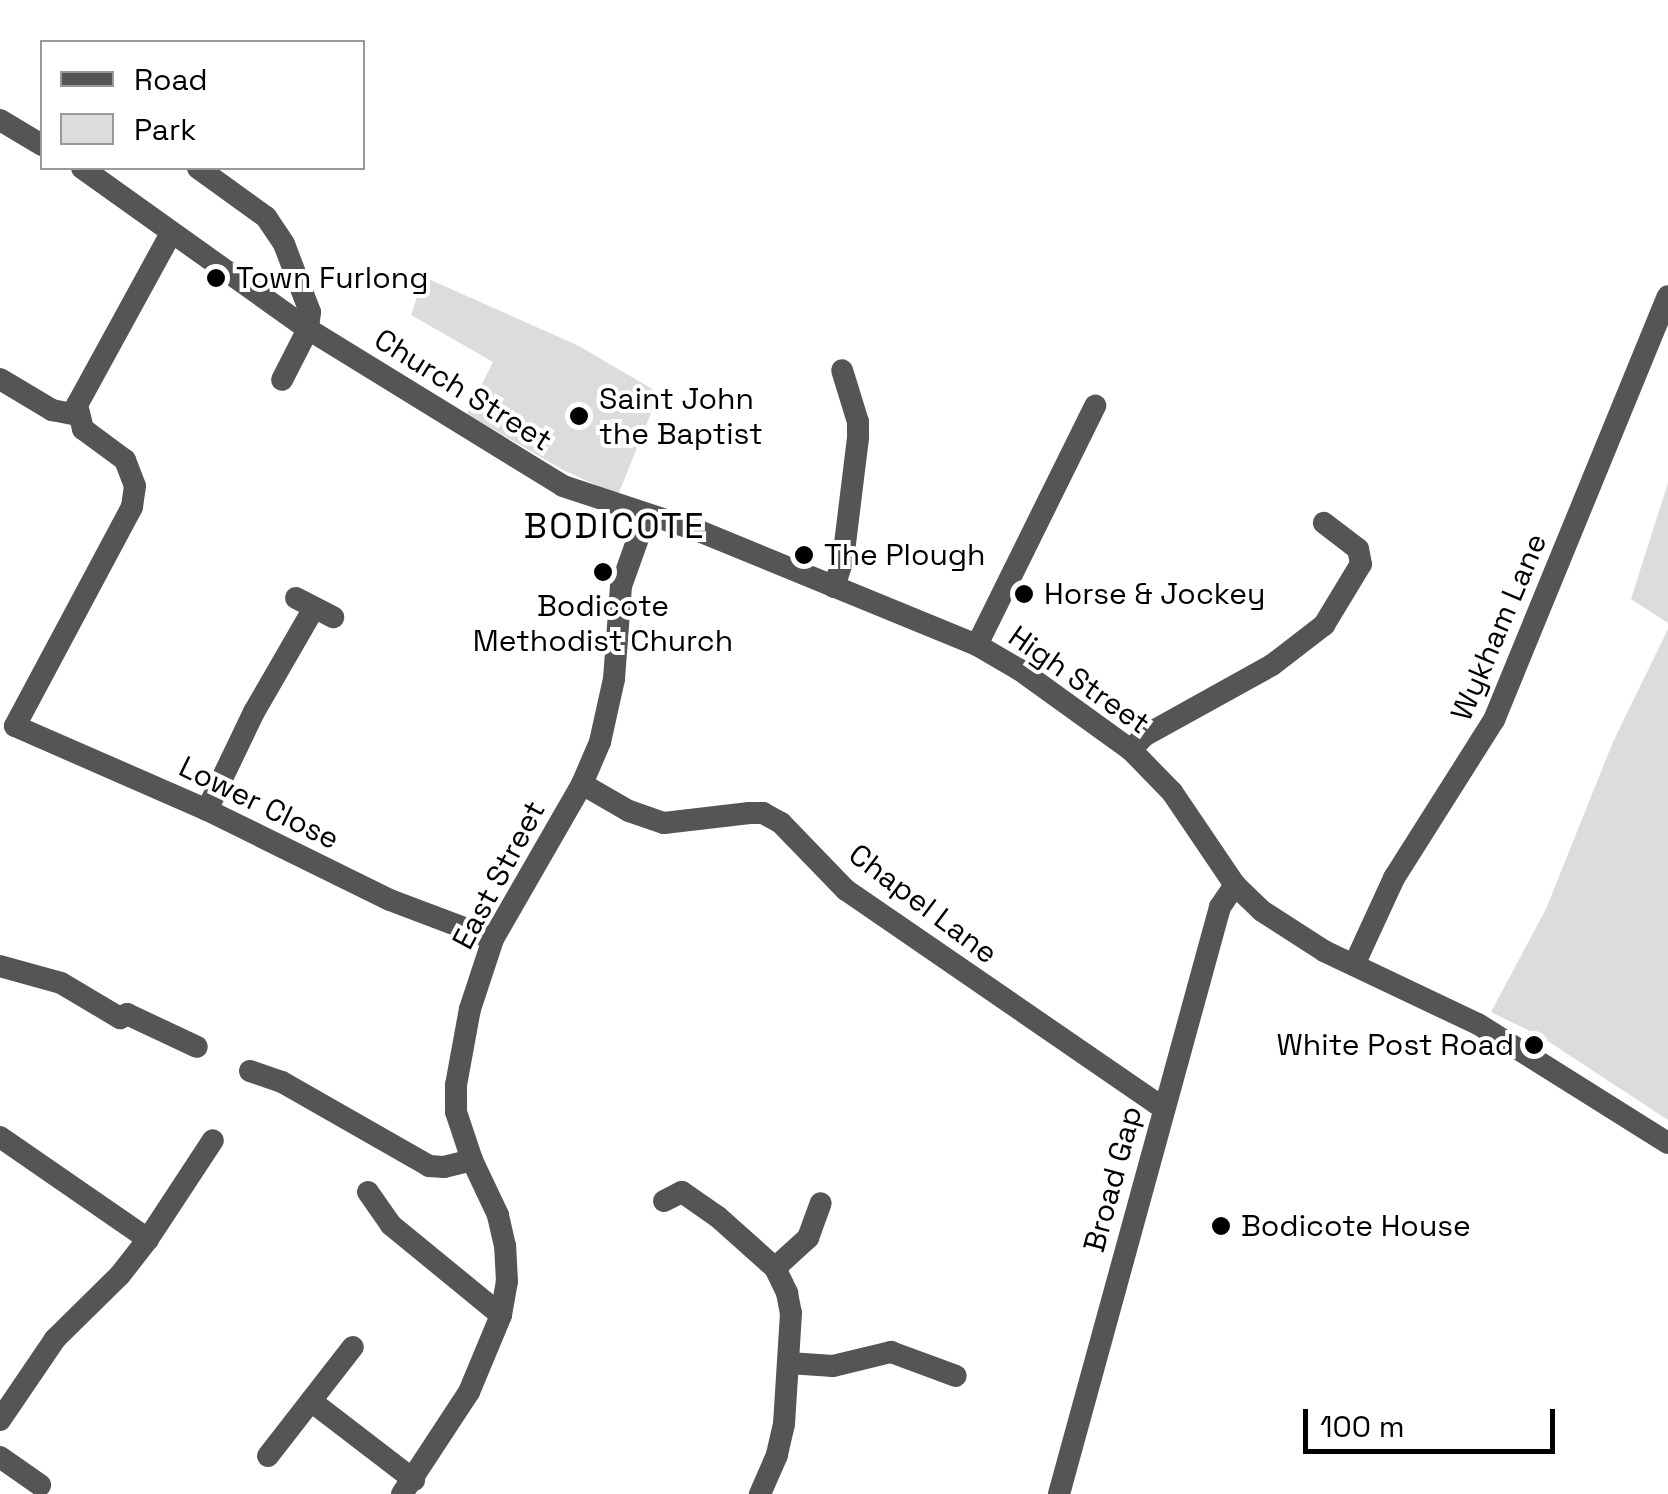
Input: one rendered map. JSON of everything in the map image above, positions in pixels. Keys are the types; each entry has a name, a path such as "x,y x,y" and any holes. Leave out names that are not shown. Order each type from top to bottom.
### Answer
{"street":[{"path":"1,125 40,143"},
{"name":"Church Street","path":"94,170 172,233 308,329 563,486 646,516"},
{"path":"201,170 266,216 276,228 310,312 308,329 282,380"},
{"path":"7,729 135,496 126,460 83,429 78,415 80,394 172,233"},
{"name":"Wykham Lane","path":"1354,966 1403,864 1494,720 1668,296"},
{"path":"834,587 843,560 858,438 858,422 842,370"},
{"path":"0,379 52,410 78,415"},
{"path":"977,646 1095,406"},
{"name":"High Street","path":"646,516 699,531 977,646 1020,670 1131,750 1172,792 1234,884 1297,936 1354,966"},
{"name":"East Street","path":"408,1487 469,1392 501,1315 507,1282 506,1246 498,1214 472,1160 456,1112 456,1085 470,1008 493,939 582,784 609,712 621,586 646,516"},
{"path":"1131,750 1144,736 1272,665 1324,625 1362,564 1358,549 1324,523"},
{"path":"207,810 254,712 314,608"},
{"name":"Lower Close","path":"7,729 207,810 390,900 493,939"},
{"name":"Chapel Lane","path":"582,784 629,810 664,822 749,812 763,813 782,823 846,890 1073,1050 1163,1108"},
{"name":"Broad Gap","path":"1059,1494 1220,906 1234,884"},
{"path":"0,966 61,982 120,1018 128,1014 197,1047"},
{"path":"1354,966 1478,1024 1668,1143"},
{"path":"250,1071 282,1082 428,1166 444,1167 472,1160"},
{"path":"0,1138 148,1239"},
{"path":"0,1420 55,1339 120,1275 148,1239 213,1140"},
{"path":"678,1188 734,1229 775,1268 791,1312 778,1456 760,1494"},
{"path":"368,1192 391,1225 501,1315"},
{"path":"775,1268 808,1238 821,1203"},
{"path":"789,1363 832,1366 892,1352 946,1371 945,1345"},
{"path":"268,1456 353,1347"},
{"path":"311,1401 408,1487"},
{"path":"0,1457 40,1486"}],"green space":[{"path":"424,277 579,346 659,393 618,495 563,470 467,414 493,362 411,315"},
{"path":"1668,483 1668,623 1631,599"},
{"path":"1668,629 1668,1120 1540,1036 1491,1012 1546,909 1613,742"}],"place":[{"name":"Town Furlong","path":"216,278"},
{"name":"Saint John the Baptist","path":"579,416"},
{"name":"The Plough","path":"804,555"},
{"name":"Bodicote Methodist Church","path":"603,572"},
{"name":"Horse & Jockey","path":"1024,594"},
{"name":"White Post Road","path":"1534,1045"},
{"name":"Bodicote House","path":"1221,1226"}],"district":[{"name":"BODICOTE","path":"615,526"}]}
